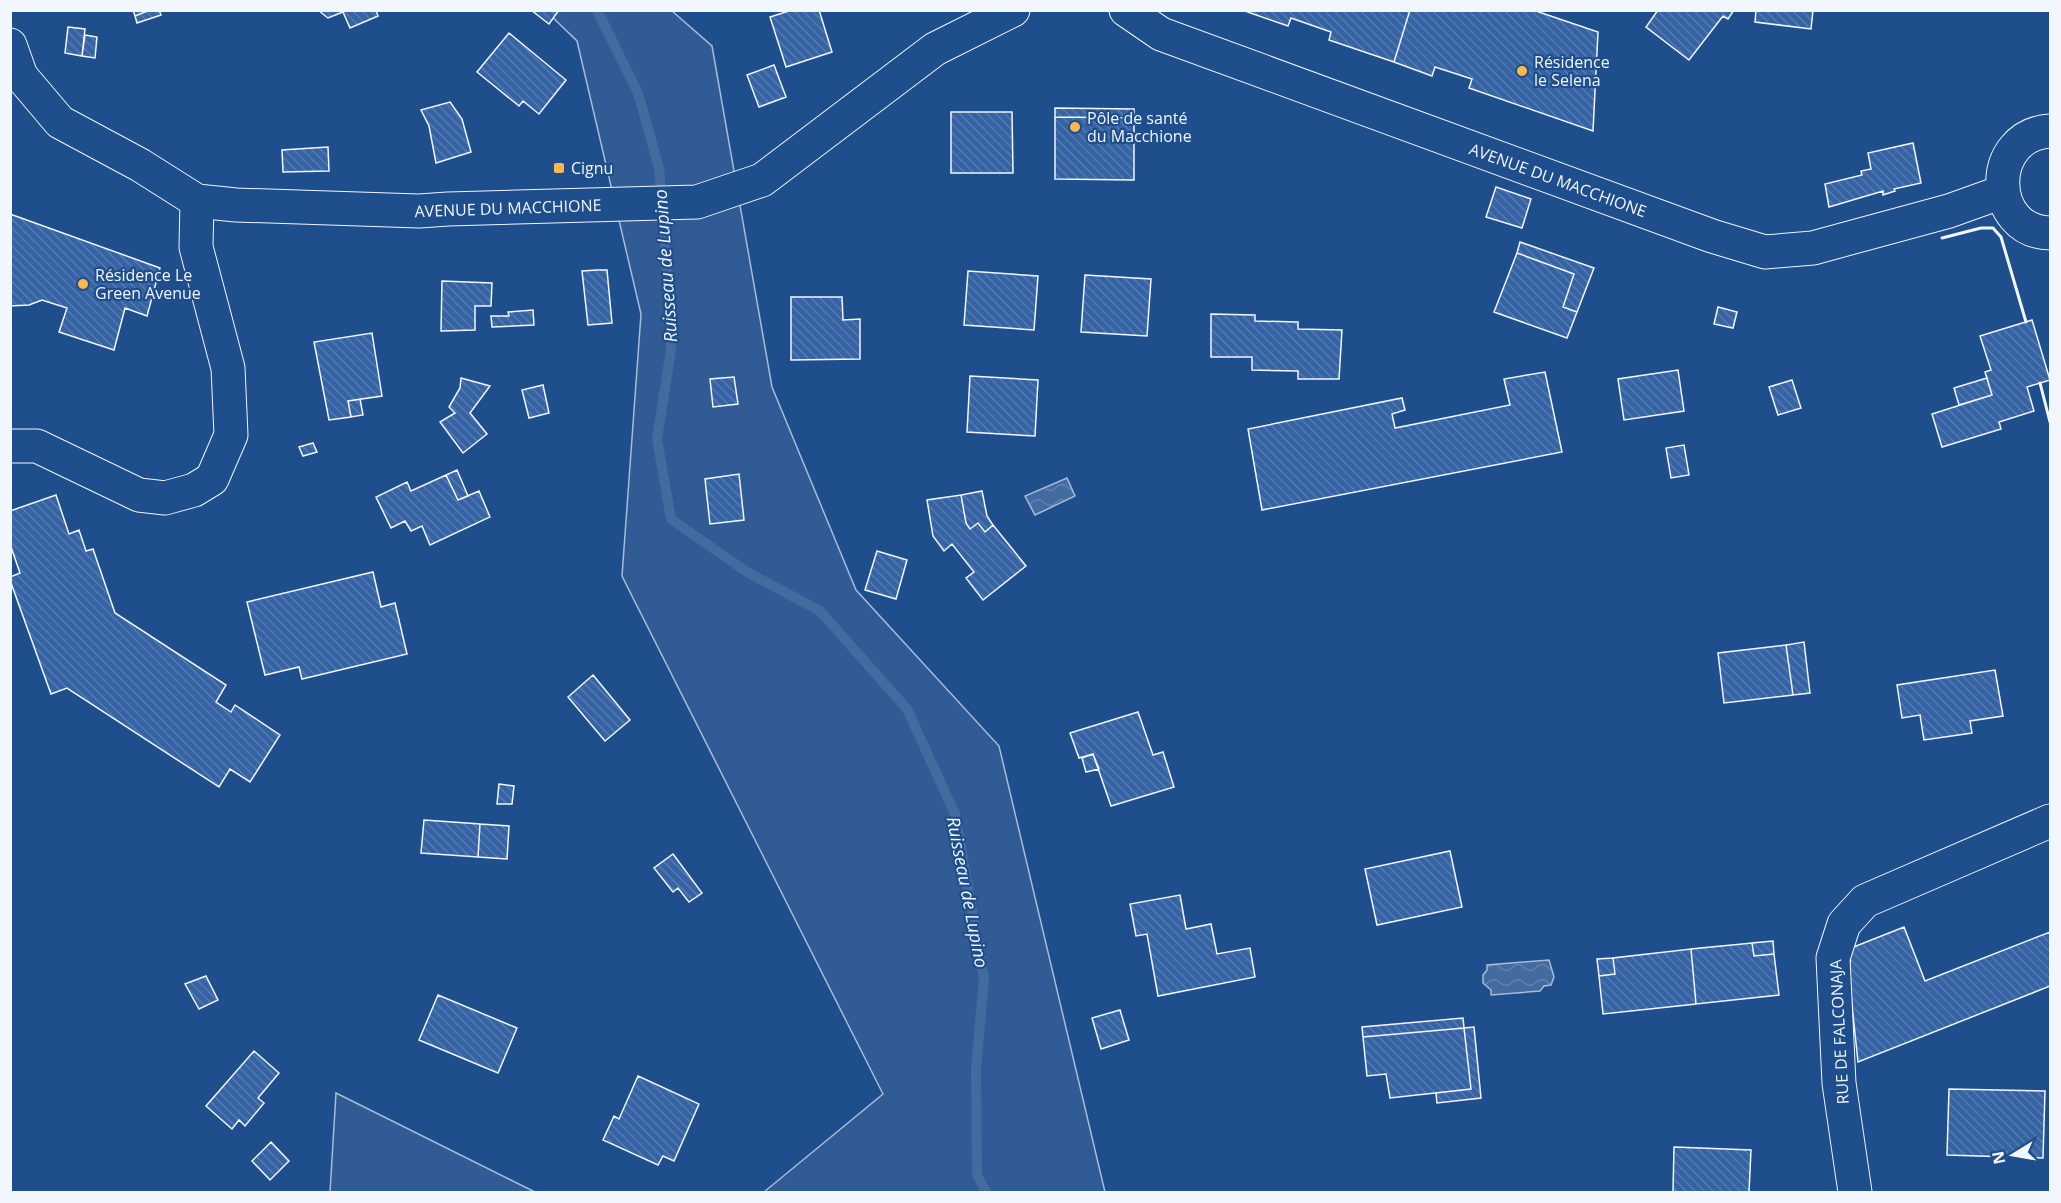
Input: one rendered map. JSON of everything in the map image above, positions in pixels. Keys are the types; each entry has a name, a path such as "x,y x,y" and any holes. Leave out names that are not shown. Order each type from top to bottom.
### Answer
{"main road":[{"name":"AVENUE DU MACCHIONE","path":"10,45 21,76 60,122 140,165 197,201 236,205 419,211 697,202 762,180 936,50 1013,10"},
{"name":"AVENUE DU MACCHIONE","path":"1126,10 1161,34 1702,232 1765,252 1813,248 1949,211 2002,192"},
{"path":"2050,131 2025,138 2011,153 2003,171 2002,192 2010,210 2024,225 2042,233 2050,233"},
{"path":"10,446 37,446 139,495 165,498 194,490 212,479 231,435 228,368 196,247 197,201"},
{"name":"RUE DE FALCONAJA","path":"1855,1192 1839,1083 1833,958 1844,924 1865,901 2050,821"}],"shaded area":[{"path":"546,11 672,11 712,46 772,387 856,590 999,746 1105,1192 764,1192 883,1094 622,576 641,314 577,41"},
{"path":"336,1093 535,1192 330,1192"}],"water":[{"path":"1067,478 1075,496 1035,515 1025,496"},
{"path":"1549,960 1554,977 1551,985 1544,986 1540,991 1491,995 1491,990 1483,983 1487,965"}],"building":[{"path":"133,10 150,10 135,16"},
{"path":"150,10 159,10 161,15 137,23 135,16"},
{"path":"318,10 376,10 378,16 350,28 343,12 328,18"},
{"path":"531,10 559,10 549,24"},
{"path":"792,10 819,10 832,52 786,67 770,17"},
{"path":"1242,10 1410,10 1394,62 1329,40 1331,32 1291,18 1288,26"},
{"name":"Résidence le Selena","path":"1410,10 1533,10 1598,32 1593,131 1469,88 1472,79 1435,67 1432,76 1394,62"},
{"path":"1658,10 1734,10 1728,19 1723,16 1689,60 1646,27"},
{"path":"1756,10 1813,10 1811,29 1755,22"},
{"path":"68,27 85,29 82,56 65,53"},
{"path":"509,33 566,80 539,114 523,101 519,106 477,72"},
{"path":"85,35 97,37 95,58 82,56"},
{"path":"774,65 786,97 759,107 747,75"},
{"path":"450,102 462,119 471,152 436,163 429,126 421,110"},
{"path":"1055,108 1134,109 1134,118 1055,117"},
{"path":"951,112 1012,112 1013,173 951,173"},
{"path":"1055,117 1134,118 1134,180 1055,179"},
{"path":"1913,143 1921,183 1894,189 1895,191 1883,195 1883,191 1829,207 1825,184 1862,175 1861,171 1871,169 1868,153"},
{"path":"328,147 329,171 283,172 282,150"},
{"path":"1496,187 1531,199 1522,228 1486,217"},
{"name":"Résidence Le Green Avenue","path":"10,214 160,268 147,316 125,308 114,350 59,332 67,308 42,300 29,305 10,306"},
{"path":"1520,242 1594,268 1577,312 1563,307 1574,274 1517,253"},
{"path":"1517,253 1574,274 1563,307 1577,312 1567,338 1494,312"},
{"path":"607,270 612,323 588,325 582,271"},
{"path":"968,271 1038,276 1034,330 964,325"},
{"path":"1085,275 1151,279 1147,336 1081,332"},
{"path":"442,281 492,283 491,306 475,306 475,330 441,331"},
{"path":"791,297 842,297 843,320 860,319 860,359 791,360"},
{"path":"1718,307 1737,312 1733,328 1714,324"},
{"path":"533,310 534,325 492,327 491,316 509,316 508,312"},
{"path":"1211,314 1255,315 1255,321 1298,322 1298,329 1342,330 1339,379 1298,379 1298,371 1252,370 1252,357 1211,357"},
{"path":"2032,320 2050,380 2027,387 2034,411 1999,422 2001,429 1942,447 1932,414 1992,395 1985,372 1991,370 1980,336"},
{"path":"372,333 382,396 348,401 351,417 329,420 314,342"},
{"path":"1678,370 1684,411 1624,420 1618,379"},
{"path":"1545,372 1562,452 1262,510 1248,429 1402,398 1405,410 1392,414 1395,428 1510,405 1504,379"},
{"path":"970,376 1038,380 1035,436 967,432"},
{"path":"734,377 738,404 713,407 710,379"},
{"path":"461,378 490,386 470,413 487,434 463,453 440,422 455,413 449,407 460,388"},
{"path":"1987,378 1992,395 1959,405 1954,388"},
{"path":"1792,380 1801,408 1778,415 1769,387"},
{"path":"543,385 549,413 529,418 522,390"},
{"path":"360,399 363,415 351,417 348,401"},
{"path":"313,443 317,452 303,456 299,447"},
{"path":"1684,445 1689,475 1671,478 1666,448"},
{"path":"457,470 468,496 458,500 446,475"},
{"path":"739,474 744,520 710,524 705,479"},
{"path":"446,475 458,500 479,491 490,517 430,545 422,526 411,531 405,521 391,528 376,497 407,482 411,491"},
{"path":"982,491 987,516 993,525 985,532 978,523 970,529 966,523 961,495"},
{"path":"56,495 69,534 79,530 86,551 93,549 115,613 226,685 216,702 231,712 235,705 280,735 250,782 230,769 219,787 67,688 51,694 10,580 10,577 20,573 10,544 10,511"},
{"path":"961,495 966,523 970,529 978,523 985,532 993,525 1026,566 983,600 966,578 974,572 952,544 944,551 933,536 927,500"},
{"path":"877,551 907,560 896,599 865,590"},
{"path":"373,572 381,607 395,603 407,654 302,679 299,667 265,675 247,602"},
{"path":"1804,642 1810,693 1793,695 1786,645"},
{"path":"1786,645 1793,695 1724,703 1718,653"},
{"path":"1995,670 2003,716 1970,721 1972,733 1924,740 1920,715 1902,718 1897,685"},
{"path":"593,675 630,720 605,741 568,697"},
{"path":"1138,712 1153,755 1163,752 1174,787 1111,806 1093,754 1079,758 1070,733"},
{"path":"1093,754 1099,769 1086,772 1082,758"},
{"path":"499,784 514,786 512,804 497,804"},
{"path":"424,820 480,824 478,857 421,853"},
{"path":"480,824 509,826 507,859 478,857"},
{"path":"1450,851 1462,907 1377,925 1365,869"},
{"path":"673,854 702,893 689,902 678,888 673,892 654,868"},
{"path":"1180,895 1186,929 1211,924 1217,954 1250,948 1255,977 1158,996 1147,934 1136,936 1130,904"},
{"path":"1904,927 1925,981 2050,932 2050,986 1858,1062 1849,977 1851,948"},
{"path":"1773,941 1774,954 1754,956 1752,943"},
{"path":"1752,943 1754,956 1774,954 1779,995 1696,1004 1691,949"},
{"path":"1691,949 1696,1004 1603,1014 1599,976 1615,974 1613,958"},
{"path":"1613,958 1615,974 1599,976 1597,959"},
{"path":"206,976 218,1000 199,1009 185,984"},
{"path":"438,995 517,1028 498,1073 419,1040"},
{"path":"1120,1010 1129,1040 1101,1049 1092,1018"},
{"path":"1463,1018 1464,1028 1363,1037 1362,1027"},
{"path":"1474,1027 1481,1098 1437,1103 1436,1093 1471,1089 1464,1028"},
{"path":"1464,1028 1471,1089 1390,1098 1386,1074 1367,1076 1363,1037"},
{"path":"254,1051 279,1073 258,1098 264,1103 245,1126 239,1120 232,1129 206,1106"},
{"path":"638,1076 699,1104 674,1161 663,1156 658,1165 603,1140 614,1116 619,1119"},
{"path":"1949,1089 2045,1091 2043,1158 1947,1155"},
{"path":"271,1142 289,1161 270,1180 252,1161"},
{"path":"1674,1147 1751,1150 1749,1192 1673,1192"}],"waterway":[{"name":"Ruisseau de Lupino","path":"597,10 638,93 659,168 671,350 657,439 671,519 747,572 820,611 907,709 955,814 984,978 976,1069 977,1175 986,1192"}],"wall":[{"path":"1942,238 1981,228 1993,228 2001,237 2026,322"},
{"path":"2040,383 2050,422"}],"place":[{"name":"Résidence le Selena","path":"1522,71"},
{"name":"Pôle de santé du Macchione","path":"1075,127"},
{"name":"Cignu","path":"559,168"},
{"name":"Résidence Le Green Avenue","path":"83,284"}]}
